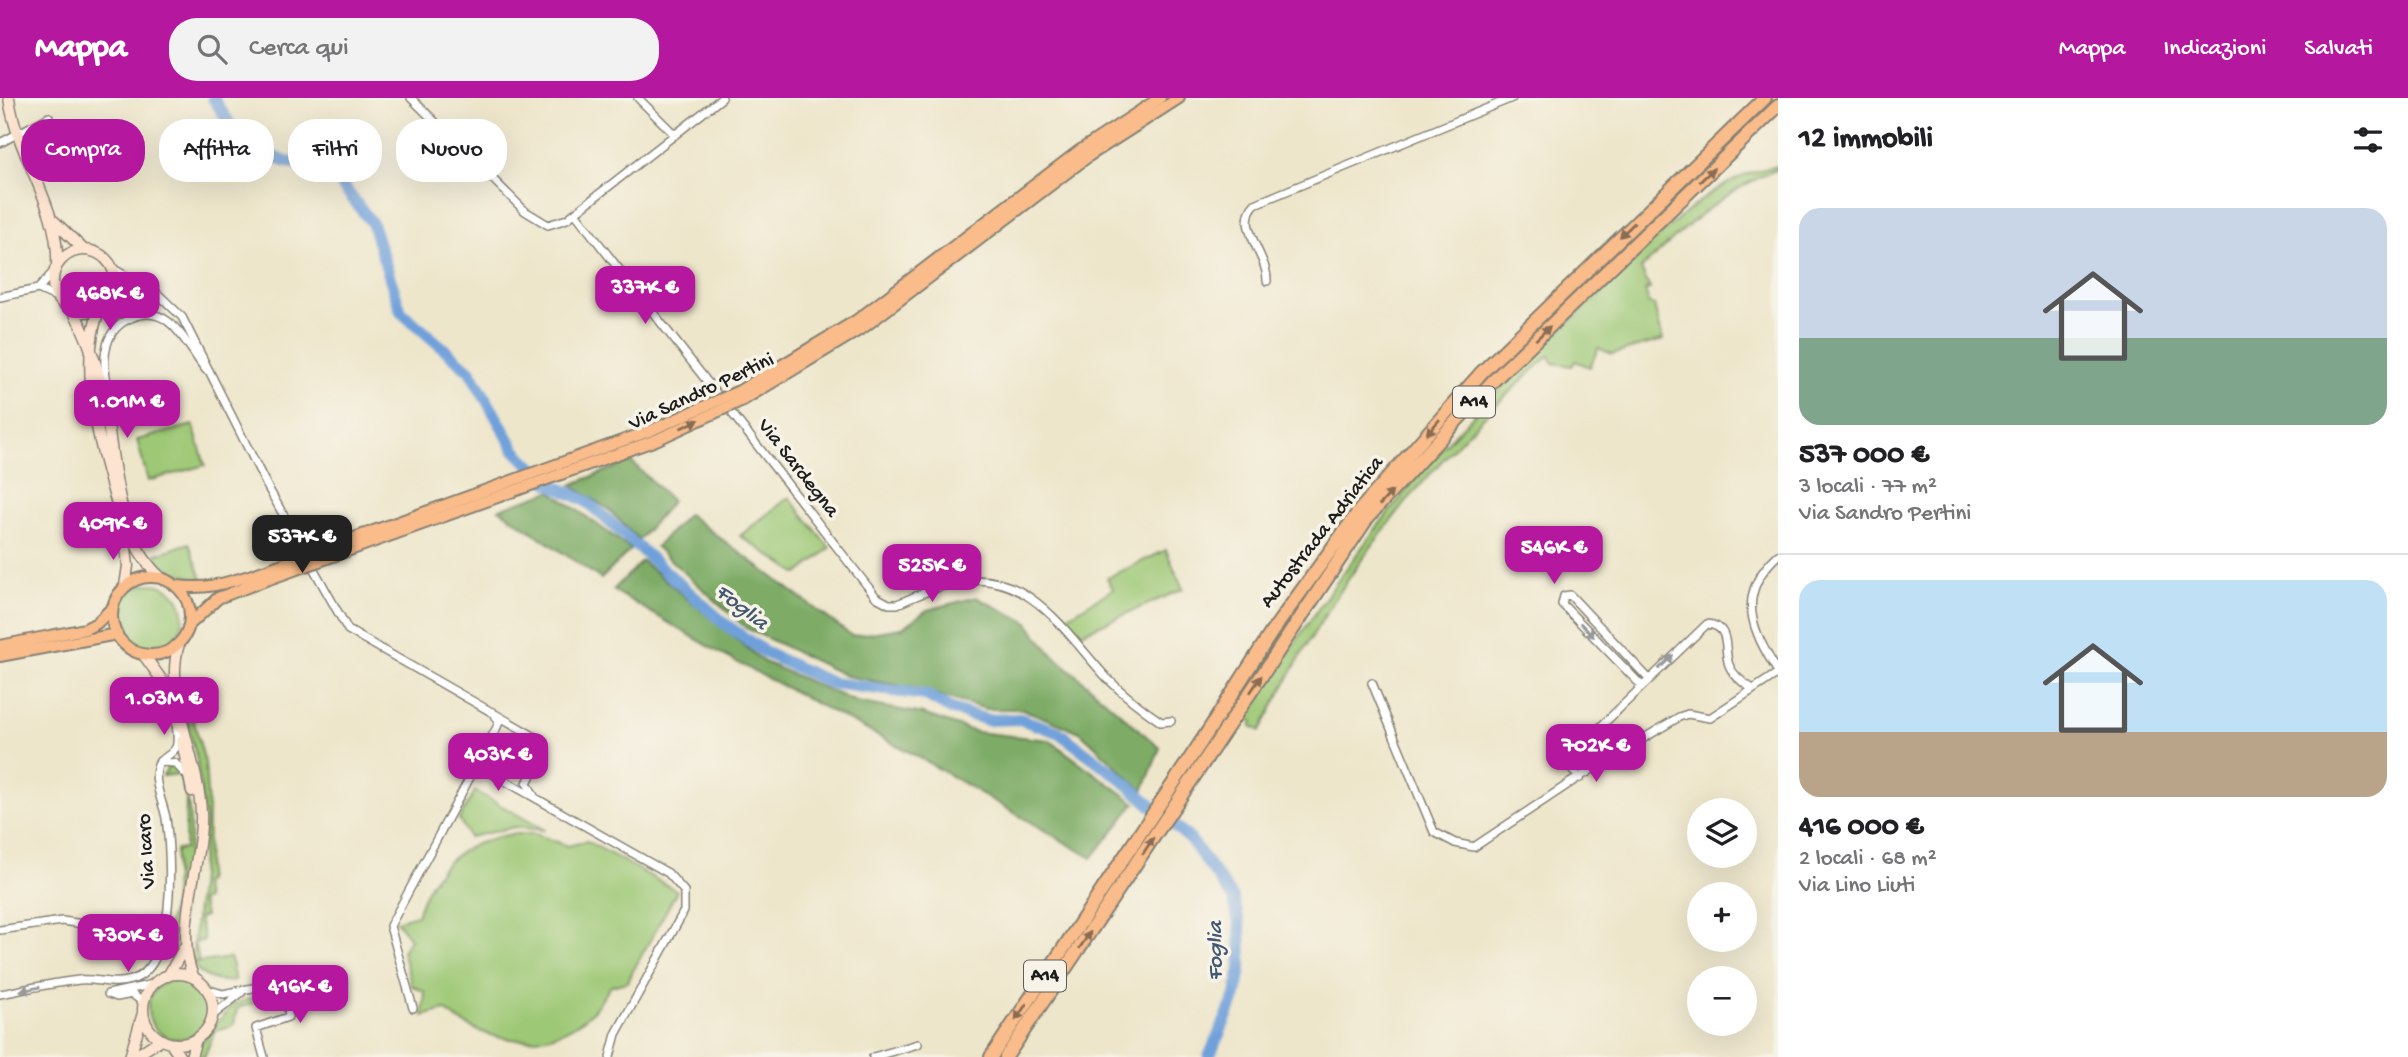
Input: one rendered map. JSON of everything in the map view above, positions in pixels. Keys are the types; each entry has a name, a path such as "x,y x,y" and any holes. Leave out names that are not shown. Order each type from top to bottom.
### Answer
{"highway":[{"name":"Autostrada Adriatica","path":"1212,737 1270,633 1369,500 1481,373 1765,98"},
{"name":"Autostrada Adriatica","path":"1006,1057 1105,899 1212,737 1368,517 1493,381 1778,106"},
{"name":"Autostrada Adriatica","path":"991,1057 1105,899"}],"main road":[{"path":"9,98 16,134 54,221 56,268 53,282 58,298 73,310 91,351 131,538 143,561 160,577 177,586 189,603 190,624 178,644 174,679 197,775 201,834 186,944 187,963 194,978 206,989 213,1006 209,1025 196,1039 191,1057"},
{"name":"Via Sandro Pertini","path":"741,395 857,320 1079,151 1160,98"},
{"name":"Via Sandro Pertini","path":"190,624 218,598 257,578 741,395 864,327 1090,155 1179,98"},
{"path":"0,646 85,629 97,623 113,607 125,586 128,566 126,540 104,456 90,382 91,351 101,306 114,287 112,268 101,255 84,250 54,221"},
{"path":"56,268 68,254 84,250"},
{"path":"73,310 91,311 101,306"},
{"path":"125,586 142,578 160,577"},
{"name":"Via Sandro Pertini","path":"177,586 199,589 257,578"},
{"path":"113,607 117,634 128,647 143,654 162,653 178,644"},
{"path":"0,656 117,634"},
{"path":"143,654 164,683 176,718 192,790 198,851"},
{"path":"132,1057 143,1008 154,984 168,975 186,944"},
{"path":"168,975 194,978"},
{"path":"143,1008 152,1032 160,1040 172,1044 196,1039"},
{"path":"132,1057 160,1040"},
{"path":"172,1044 180,1057"}],"street":[{"path":"411,98 538,221 558,224 722,98"},
{"path":"638,98 676,135"},
{"path":"1267,281 1268,270 1247,223 1247,212 1255,204 1512,98"},
{"path":"0,143 48,117"},
{"name":"Via Sardegna","path":"575,213 876,597 889,604 897,604 960,581 982,580 1018,589 1057,618 1130,700 1161,722 1171,721"},
{"path":"38,289 56,268"},
{"path":"112,268 157,293 183,317 266,484 348,630 544,742 543,752 527,783 534,796"},
{"path":"114,287 138,283"},
{"path":"0,297 38,289 58,298"},
{"path":"111,435 106,346 112,332 133,316 156,315 168,320 179,330 214,381"},
{"path":"1372,682 1434,832 1455,843 1474,847 1679,717 1688,714 1710,718 1778,672 1753,626 1751,605 1756,582 1778,555"},
{"path":"1642,686 1562,604 1564,596 1570,595 1649,679"},
{"path":"1580,778 1564,762 1702,627 1712,624 1725,635 1730,668 1740,681 1753,689"},
{"path":"413,1009 390,926 499,722 493,711"},
{"path":"160,761 175,752 178,746 176,718"},
{"path":"160,761 179,765 192,790"},
{"name":"Via Icaro","path":"0,994 80,980 120,982 144,975 157,953 164,930 170,855 158,784 157,766 160,761"},
{"path":"477,765 668,873 684,891 684,911 616,1034 610,1057"},
{"path":"0,930 62,921 111,928 164,930"},
{"path":"206,989 223,994 292,980 288,1017 256,1028 264,1057"},
{"path":"102,982 108,994 117,997 132,994 143,1008"},
{"path":"108,994 154,984"},
{"path":"212,1016 245,990"},
{"path":"873,1057 918,1044"}],"green space":[{"path":"1778,166 1778,169 1738,188 1705,212 1641,269 1650,289 1645,290 1649,304 1654,305 1663,340 1612,354 1598,348 1590,367 1575,361 1572,366 1553,363 1550,355 1494,407 1440,463 1390,522 1345,584 1300,656 1260,731 1251,726 1253,721 1245,717 1334,586 1406,490 1453,437 1518,371 1686,212 1729,183 1753,172"},
{"path":"193,425 205,465 148,481 137,440"},
{"path":"631,461 672,501 639,540 608,509 571,485"},
{"path":"551,491 631,549 601,579 499,509"},
{"path":"789,497 830,548 798,574 740,536"},
{"path":"688,514 852,636 902,628 927,610 976,597 1027,622 1052,654 1160,748 1143,791 1080,732 1022,709 986,709 913,688 846,676 746,628 656,547"},
{"path":"189,543 202,579 175,572 152,556"},
{"path":"1166,550 1183,589 1077,635 1064,619 1113,589 1107,578"},
{"path":"642,561 764,662 856,702 923,714 976,732 1049,740 1135,803 1092,858 913,754 725,656 613,590"},
{"path":"151,584 169,590 177,598 183,616 177,634 169,642 151,648 133,642 125,634 119,616 125,598 133,590"},
{"path":"186,692 205,763 208,808 207,881 203,883 206,899 201,901 205,916 199,918 204,940 194,943 199,961 192,962 205,822 197,760 181,696"},
{"path":"169,765 180,771 190,813 188,855 177,899 174,899 176,850 185,849 186,798 179,774 163,776"},
{"path":"475,791 545,830 514,827 469,837 459,819"},
{"path":"512,834 535,834 568,846 587,841 677,891 627,982 611,986 591,1013 571,1028 534,1039 497,1037 479,1031 445,1010 423,1016 425,992 412,986 402,951 410,939 396,921 417,915 431,883 451,859 478,843"},
{"path":"174,901 180,902 181,923 173,959 161,954"},
{"path":"230,958 235,981 211,978 201,973 193,963"},
{"path":"172,979 184,979 200,987 206,997 206,1021 200,1031 184,1039 172,1039 156,1031 148,1015 148,1003 156,987"},
{"path":"275,991 283,995 237,1008 234,1025 215,1031 204,1057 194,1057 198,1046 233,1004"}],"waterway":[{"name":"Foglia","path":"213,98 230,124 251,147 286,162 314,165 338,180 372,223 401,312 470,371 515,450 547,482 586,501 725,624 766,653 831,683 926,695 951,709 988,720 1020,719 1058,732 1120,778 1190,839 1233,898 1240,926 1241,969 1236,995 1209,1057"}]}
